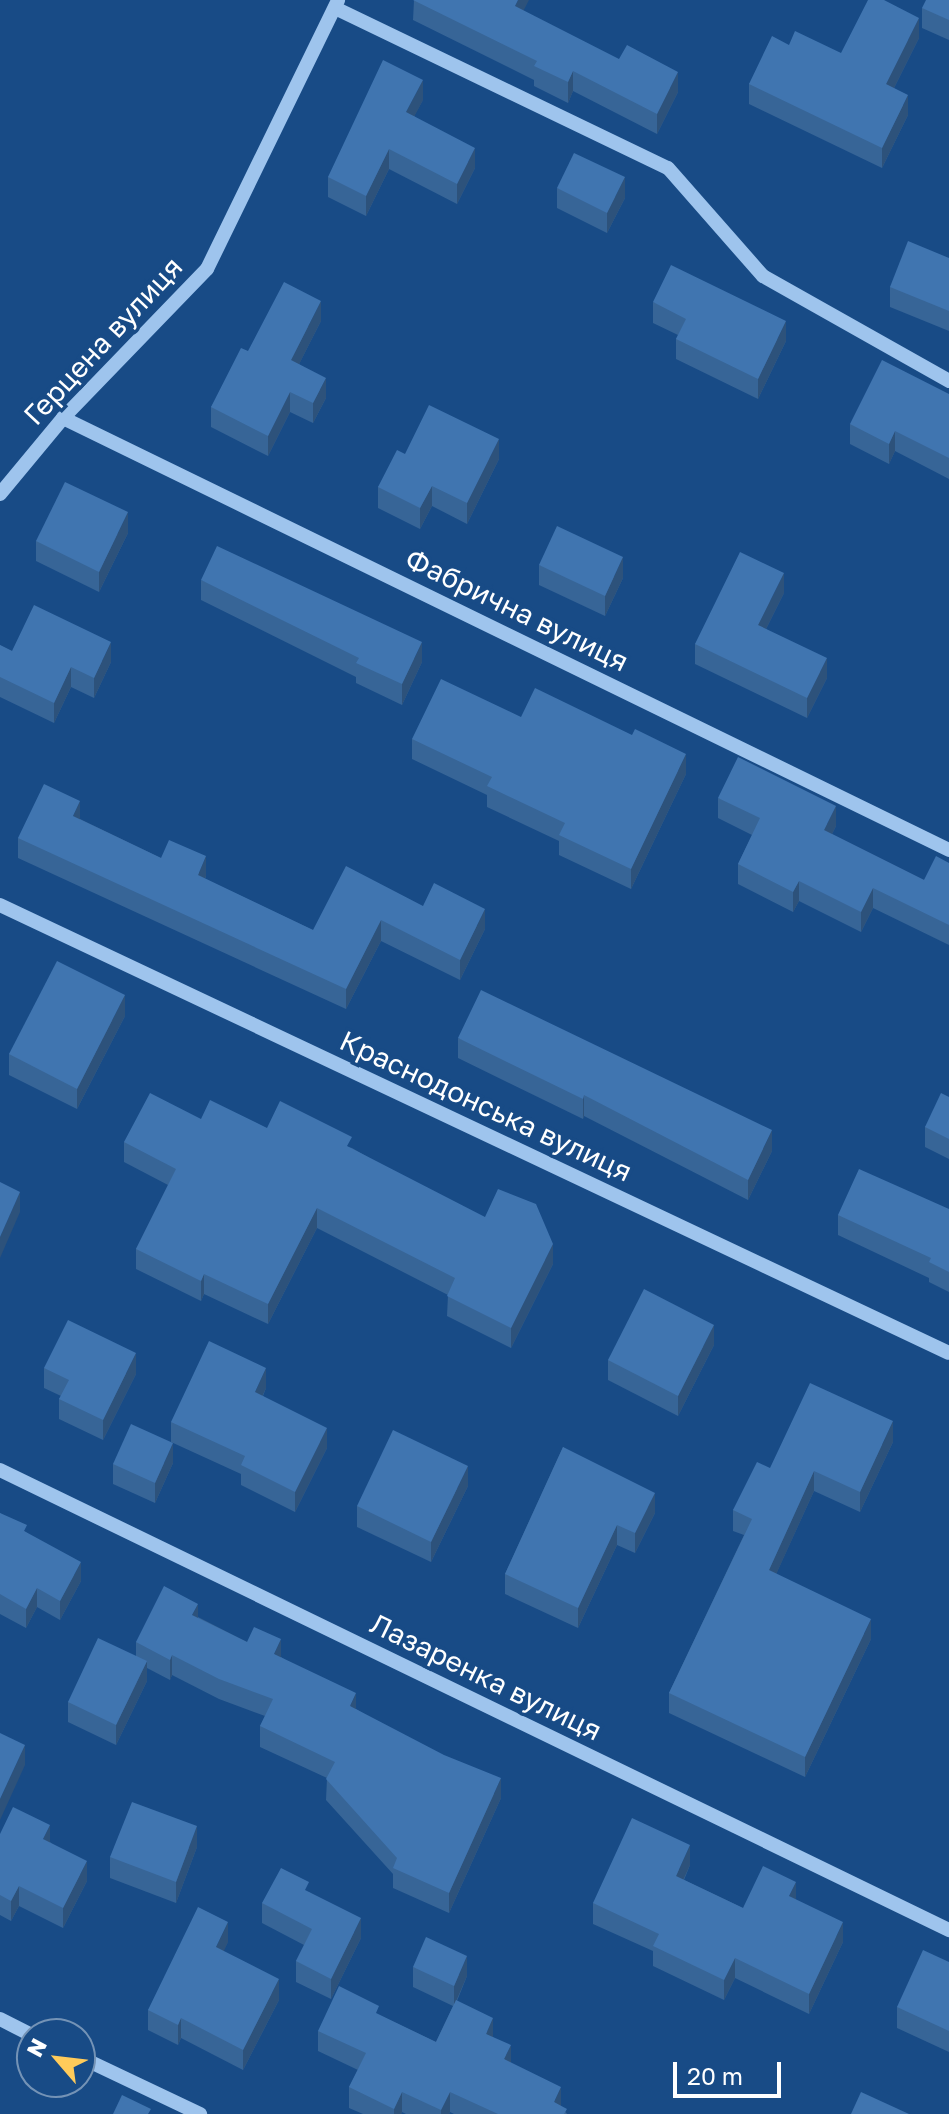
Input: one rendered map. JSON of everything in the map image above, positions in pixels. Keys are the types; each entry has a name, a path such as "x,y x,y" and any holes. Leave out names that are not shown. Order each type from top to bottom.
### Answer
{"street":[{"path":"337,4 668,168 763,276 949,381"},
{"name":"Герцена вулиця","path":"0,494 63,418 207,269 337,4"},
{"name":"Фабрична вулиця","path":"63,418 949,850"},
{"name":"Краснодонська вулиця","path":"0,905 949,1353"},
{"name":"Лазаренка вулиця","path":"0,1470 949,1930"},
{"path":"96,2065 200,2114"}],"building":[{"path":"413,0 518,0 515,6 619,59 627,45 678,72 657,114 573,71 568,82 534,66 537,61"},
{"path":"868,0 884,0 919,18 886,84 908,95 882,148 749,84 772,36 789,45 795,31 841,53"},
{"path":"926,0 949,0 949,20 922,8"},
{"path":"383,60 423,80 406,112 475,148 457,184 389,149 366,196 328,177"},
{"path":"574,153 625,177 607,213 557,188"},
{"path":"908,241 949,258 949,311 890,287"},
{"path":"671,265 786,321 758,379 676,339 686,319 653,302"},
{"path":"284,282 321,301 291,360 326,378 313,403 290,392 268,436 211,407 241,348 248,351"},
{"path":"882,360 949,394 949,458 895,431 889,444 850,424"},
{"path":"429,405 499,439 467,503 432,486 420,508 378,487 397,450 405,454"},
{"path":"65,482 128,512 99,572 36,541"},
{"path":"557,526 623,557 605,596 539,565"},
{"path":"217,546 422,642 402,684 356,663 359,658 201,580"},
{"path":"740,552 784,573 758,625 827,658 807,698 695,644"},
{"path":"34,605 111,642 94,678 71,667 54,703 0,677 0,645 12,651"},
{"path":"441,679 521,717 535,688 632,735 635,729 686,754 631,869 559,835 565,823 487,786 492,777 412,739"},
{"path":"738,757 836,806 824,830 924,880 936,856 949,863 949,925 873,888 861,912 799,881 793,892 738,864 760,818 718,798"},
{"path":"44,784 80,801 73,816 161,858 169,840 206,856 198,875 313,930 346,866 423,906 434,883 485,909 460,960 381,920 346,989 18,838"},
{"path":"57,961 125,995 77,1089 9,1054"},
{"path":"481,990 772,1130 748,1180 584,1095 583,1099 458,1038"},
{"path":"150,1093 201,1119 210,1100 267,1128 280,1101 352,1137 347,1146 485,1217 498,1189 536,1204 553,1244 511,1328 447,1296 455,1278 317,1208 268,1304 204,1274 201,1281 136,1249 176,1169 124,1142"},
{"path":"941,1093 949,1097 949,1139 925,1127"},
{"path":"859,1169 949,1209 949,1272 929,1262 931,1258 838,1215"},
{"path":"0,1182 20,1192 0,1237"},
{"path":"644,1289 714,1325 678,1396 608,1360"},
{"path":"68,1320 136,1353 103,1420 59,1399 69,1380 44,1368"},
{"path":"209,1341 266,1368 255,1392 327,1428 295,1492 241,1465 245,1456 171,1422"},
{"path":"810,1383 893,1421 860,1492 814,1471 769,1570 871,1619 805,1757 669,1693 752,1519 733,1510 757,1462 770,1468"},
{"path":"131,1424 173,1443 155,1483 113,1464"},
{"path":"393,1430 468,1466 431,1542 357,1506"},
{"path":"563,1447 655,1493 635,1533 617,1525 578,1608 505,1574"},
{"path":"0,1513 27,1525 24,1531 81,1562 60,1601 37,1588 26,1609 0,1594"},
{"path":"164,1586 198,1604 192,1615 247,1642 254,1627 281,1639 274,1654 356,1693 350,1706 444,1755 501,1778 449,1893 393,1868 397,1858 326,1779 335,1762 260,1726 273,1699 219,1679 172,1655 170,1660 136,1642"},
{"path":"98,1638 147,1661 116,1725 68,1702"},
{"path":"0,1733 25,1745 0,1799"},
{"path":"132,1802 197,1826 176,1882 110,1857"},
{"path":"13,1807 50,1825 43,1839 87,1861 63,1908 19,1886 11,1901 0,1895 0,1834"},
{"path":"632,1818 690,1845 676,1876 743,1908 763,1866 796,1882 789,1896 843,1922 809,1994 735,1958 724,1980 653,1946 659,1934 593,1903"},
{"path":"281,1868 309,1882 305,1890 361,1918 331,1979 296,1961 312,1929 262,1903"},
{"path":"198,1907 228,1922 216,1947 279,1979 243,2050 181,2018 178,2025 148,2010"},
{"path":"426,1937 467,1956 454,1986 413,1967"},
{"path":"923,1950 949,1962 949,2031 897,2007"},
{"path":"339,1986 379,2006 376,2013 436,2042 456,2000 493,2018 486,2034 511,2045 504,2059 561,2087 554,2102 567,2109 564,2114 498,2114 450,2092 441,2110 402,2092 394,2109 349,2087 366,2053 318,2031"},
{"path":"861,2092 909,2114 851,2114"},
{"path":"122,2095 151,2109 148,2114 113,2114"}]}
